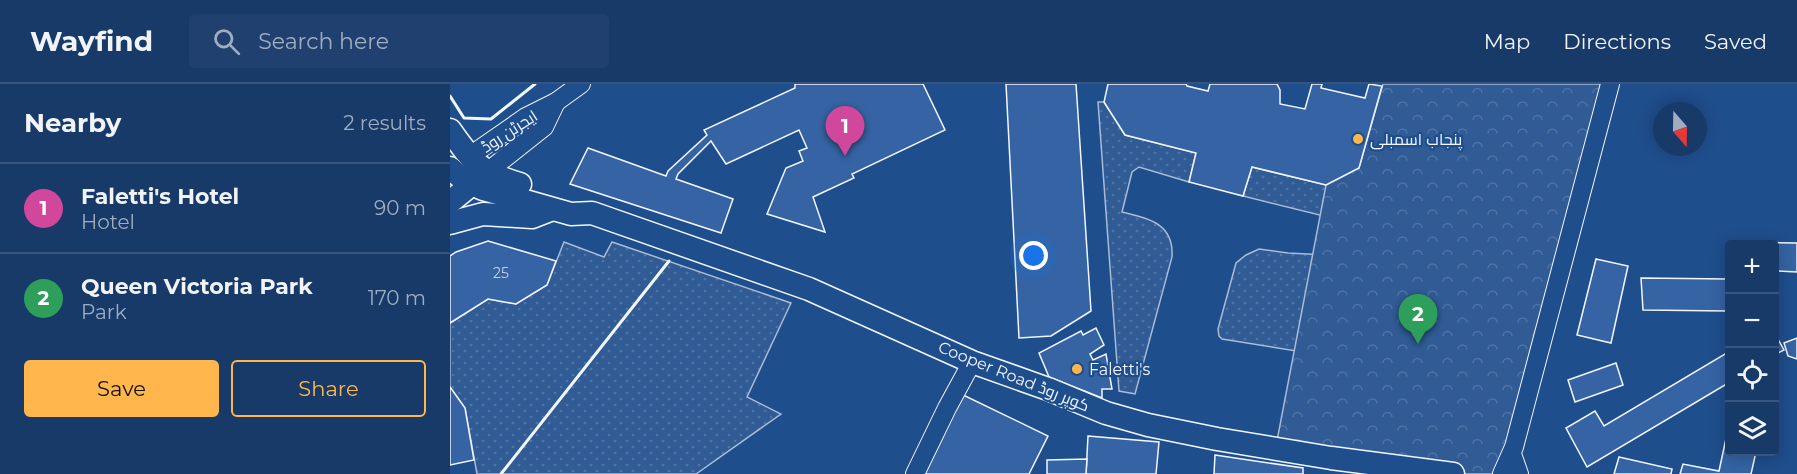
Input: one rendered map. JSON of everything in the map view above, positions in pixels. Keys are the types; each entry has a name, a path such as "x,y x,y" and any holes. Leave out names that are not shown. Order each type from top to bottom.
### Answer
{"main road":[{"path":"450,130 470,156 479,178"},
{"path":"450,168 470,156"},
{"path":"450,168 479,178"},
{"path":"450,202 479,178"},
{"name":"Cooper Road کوپر روڈ","path":"479,178 554,208 571,213 592,213 809,289 972,362 1106,413 1148,425 1331,466 1453,474"},
{"name":"Cooper Road کوپر روڈ","path":"479,178 499,178 576,199 592,213"},
{"path":"450,224 483,214 532,217 554,208"}],"street":[{"path":"556,102 581,84"},
{"path":"1502,474 1512,454 1610,84"},
{"name":"ایجرٹن روڈ","path":"470,156 526,117 556,102"},
{"name":"ایجرٹن روڈ","path":"479,178 544,127 556,102"},
{"path":"915,474 972,362"},
{"path":"1512,454 1519,474"}],"green space":[{"path":"1383,84 1610,84 1505,474 1452,474 1275,451 1326,185 1359,168"},
{"path":"1098,102 1104,102 1125,135 1196,153 1189,182 1139,167 1132,172 1122,212 1158,224 1169,237 1172,246 1172,257 1135,394 1119,391"},
{"path":"1252,167 1326,185 1334,181 1348,222 1243,196"},
{"path":"564,242 604,257 612,242 791,303 747,397 781,414 696,474 477,474 465,408 450,387 450,323 488,299 516,304 547,285"},
{"path":"1259,249 1327,255 1433,373 1222,339 1218,329 1236,263"}],"building":[{"path":"795,84 923,84 945,130 852,174 854,178 813,197 825,232 767,214 786,168 803,161 799,151 807,148 799,130 726,164 711,141 678,174 676,179 733,199 721,233 570,184 588,148 666,176 668,171 707,135 704,130 795,88"},
{"path":"1006,84 1076,84 1091,311 1051,336 1019,338"},
{"path":"1108,84 1186,84 1208,91 1210,84 1277,84 1280,90 1280,104 1305,109 1312,84 1322,84 1321,88 1365,98 1369,84 1382,86 1359,168 1326,185 1252,167 1243,196 1189,182 1196,153 1125,135 1104,102"},
{"path":"488,241 556,261 547,285 516,304 488,299 450,323 450,256"},
{"path":"1779,243 1797,243 1797,272 1779,271"},
{"path":"1596,259 1628,266 1611,343 1577,335"},
{"path":"1641,278 1725,279 1725,311 1643,310"},
{"name":"Faletti's","path":"1096,328 1104,345 1090,354 1093,360 1106,354 1112,389 1102,389 1102,398 1049,377 1039,353 1081,331 1083,335"},
{"path":"1797,338 1797,359 1788,356 1784,343"},
{"path":"1779,341 1784,350 1779,352"},
{"path":"1725,354 1725,385 1587,467 1566,428 1595,411 1604,426"},
{"path":"1616,363 1623,385 1575,402 1568,380"},
{"path":"450,387 465,408 474,460 450,465"},
{"path":"959,393 1048,436 1029,474 923,474"},
{"path":"1088,436 1159,442 1156,474 1086,474"},
{"path":"1725,443 1725,456 1755,456 1751,474 1680,474 1683,464 1719,471"},
{"path":"1215,455 1303,468 1303,474 1214,474"},
{"path":"1619,457 1672,469 1671,474 1614,474"},
{"path":"1087,459 1086,474 1047,474 1047,460"}],"wall":[{"path":"450,96 464,118 491,119 535,84"},
{"path":"501,474 669,261"}],"place":[{"name":"پنجاب اسمبلی","path":"1358,139"},
{"name":"Faletti's Hotel","path":"845,156"},
{"name":"Queen Victoria Park","path":"1418,344"},
{"name":"Faletti's","path":"1077,369"}]}
